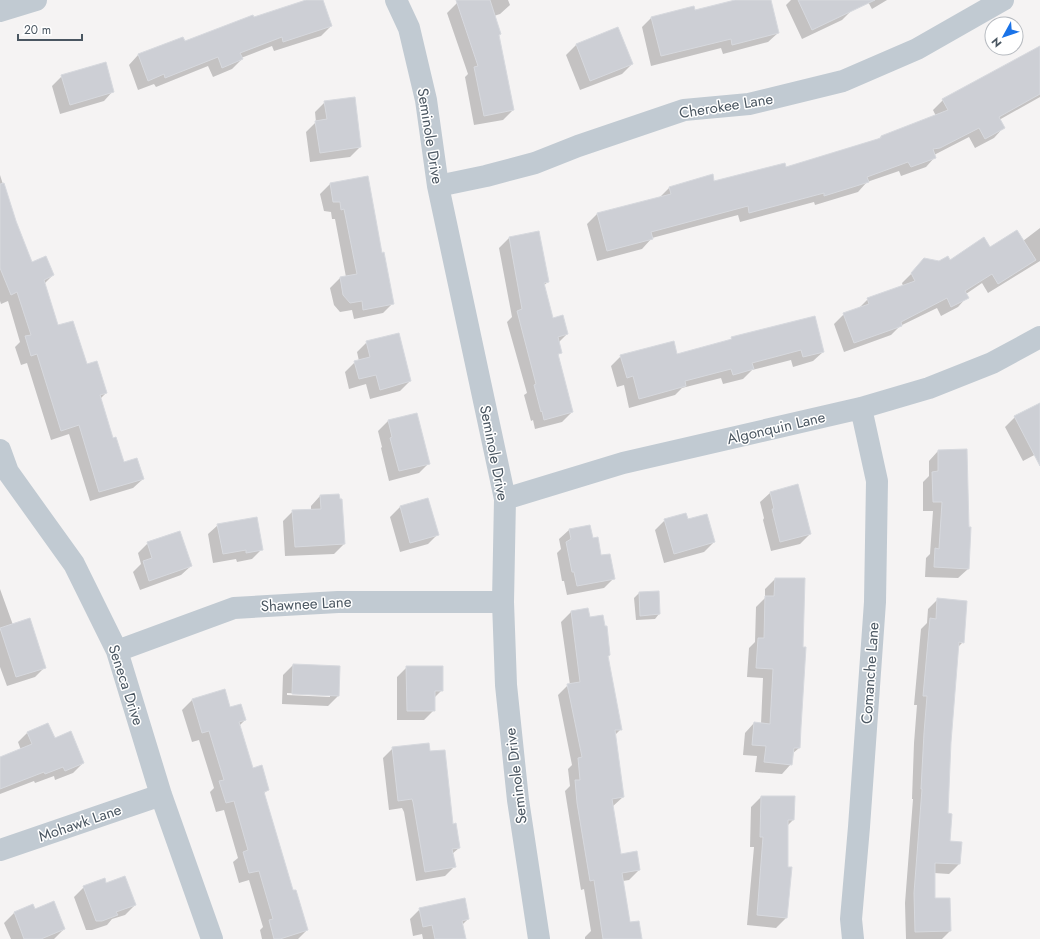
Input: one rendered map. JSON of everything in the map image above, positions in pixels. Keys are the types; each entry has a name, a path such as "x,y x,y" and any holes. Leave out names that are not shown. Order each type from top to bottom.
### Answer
{"street":[{"path":"0,11 36,0"},
{"name":"Seminole Drive","path":"396,0 409,28 426,100 438,186 505,498 503,602 506,685 518,800 539,939"},
{"name":"Cherokee Lane","path":"438,186 535,162 684,110 749,104 842,81 917,49 1003,0"},
{"name":"Algonquin Lane","path":"505,498 623,464 861,408 929,388 992,363 1040,337"},
{"name":"Comanche Lane","path":"853,939 851,919 860,819 875,602 877,481 861,408"},
{"name":"Seneca Drive","path":"0,450 8,472 74,564 117,651 161,795 212,939"},
{"name":"Shawnee Lane","path":"117,651 234,608 338,602 503,602"},
{"name":"Mohawk Lane","path":"0,850 161,795"}],"building":[{"path":"306,0 323,0 332,26 283,42 282,37 240,53 243,59 222,68 218,57 165,78 164,74 148,81 138,54 183,37 185,41 253,15 254,17"},
{"path":"456,0 490,0 501,34 499,35 514,110 484,116 474,67 478,66"},
{"path":"735,0 771,0 779,33 732,45 731,39 661,56 651,17 694,6 695,10"},
{"path":"798,0 875,0 812,30"},
{"path":"618,27 633,64 590,81 576,44"},
{"path":"1040,46 1040,94 999,117 1005,128 985,139 979,128 940,148 933,149 936,158 911,167 908,162 867,177 869,182 824,196 824,193 749,213 748,206 651,232 653,239 607,251 597,213 671,194 669,187 713,174 714,181 785,163 786,167 881,138 881,136 948,110 942,99"},
{"path":"106,62 114,92 70,105 61,75"},
{"path":"355,97 361,147 320,153 315,121 327,119 324,101"},
{"path":"368,176 382,253 384,252 394,304 363,310 362,301 350,303 343,295 340,277 357,274 344,209 341,210 340,202 333,202 330,183"},
{"path":"4,183 16,221 32,262 46,256 54,275 44,280 58,325 73,321 87,364 97,361 107,393 100,395 113,438 116,437 124,462 137,458 144,479 99,492 79,425 61,431 37,354 31,356 25,336 31,335 17,292 11,295 0,268 0,184"},
{"path":"1017,230 1036,260 998,284 992,274 965,291 969,298 951,307 947,298 901,322 902,326 854,343 843,313 869,304 867,298 915,281 911,273 924,258 939,261 948,256 950,260 984,237 990,247"},
{"path":"539,231 549,282 544,283 553,318 563,315 568,334 558,337 562,353 558,354 573,412 544,420 534,385 536,384 517,311 522,309 509,237"},
{"path":"815,316 824,352 803,357 801,350 752,363 754,369 733,375 731,369 685,381 686,386 639,399 633,376 627,378 620,355 674,341 677,354 732,339 731,337"},
{"path":"399,333 411,381 380,390 376,375 359,379 354,361 370,357 366,341"},
{"path":"1040,403 1040,466 1014,416"},
{"path":"417,413 430,464 399,471 390,438 392,437 388,420"},
{"path":"967,449 969,527 971,527 969,569 934,567 935,548 939,549 942,502 933,502 932,472 938,471 938,450"},
{"path":"798,484 811,534 780,542 772,509 774,509 770,492"},
{"path":"339,494 340,499 342,499 345,544 295,547 292,510 321,509 320,495"},
{"path":"428,498 439,535 410,543 400,506"},
{"path":"686,513 688,519 707,514 715,542 674,554 664,519"},
{"path":"257,517 263,550 246,553 246,550 223,554 217,524"},
{"path":"590,525 593,538 598,537 601,555 610,554 615,579 577,586 574,572 572,572 566,542 571,539 569,529"},
{"path":"180,531 192,566 149,581 143,561 152,558 147,542"},
{"path":"775,578 805,578 803,647 806,647 800,748 794,748 792,765 764,762 766,746 752,745 754,722 770,724 773,669 756,668 758,638 764,638 765,596 774,596"},
{"path":"659,591 660,614 640,616 639,592"},
{"path":"937,598 967,601 964,643 959,642 951,742 948,813 952,814 950,841 962,842 960,864 935,863 935,898 950,898 951,931 915,932 914,893 927,696 923,696 930,618 936,619"},
{"path":"588,608 590,617 603,615 605,626 607,626 610,655 608,656 622,730 615,730 624,797 612,799 621,854 637,851 640,870 622,873 630,922 639,921 642,939 603,939 594,880 590,881 577,803 575,780 580,780 578,758 582,757 567,684 580,682 571,611"},
{"path":"30,618 46,668 16,677 0,628"},
{"path":"293,664 340,666 339,696 292,694"},
{"path":"406,666 443,666 443,691 435,691 435,711 407,711"},
{"path":"225,689 230,707 241,704 246,720 239,722 253,768 262,765 269,790 264,792 293,890 296,890 308,930 280,939 274,939 269,920 273,919 259,871 249,873 243,852 248,850 234,801 226,803 219,781 224,780 209,731 202,733 192,699"},
{"path":"48,723 55,738 71,731 84,763 65,771 63,767 45,774 44,772 0,789 0,757 32,744 27,732"},
{"path":"429,743 430,751 445,750 453,824 456,823 460,848 452,849 456,867 425,872 412,799 398,801 392,747"},
{"path":"761,796 795,796 794,820 788,820 788,867 792,867 787,918 757,915 763,837 760,837"},
{"path":"125,876 136,905 116,912 118,915 102,921 96,921 83,886 105,878 106,883"},
{"path":"465,898 469,919 462,921 466,939 435,939 432,925 423,927 419,908"},
{"path":"54,901 65,929 41,939 24,939 14,912 33,904 35,909"}]}
